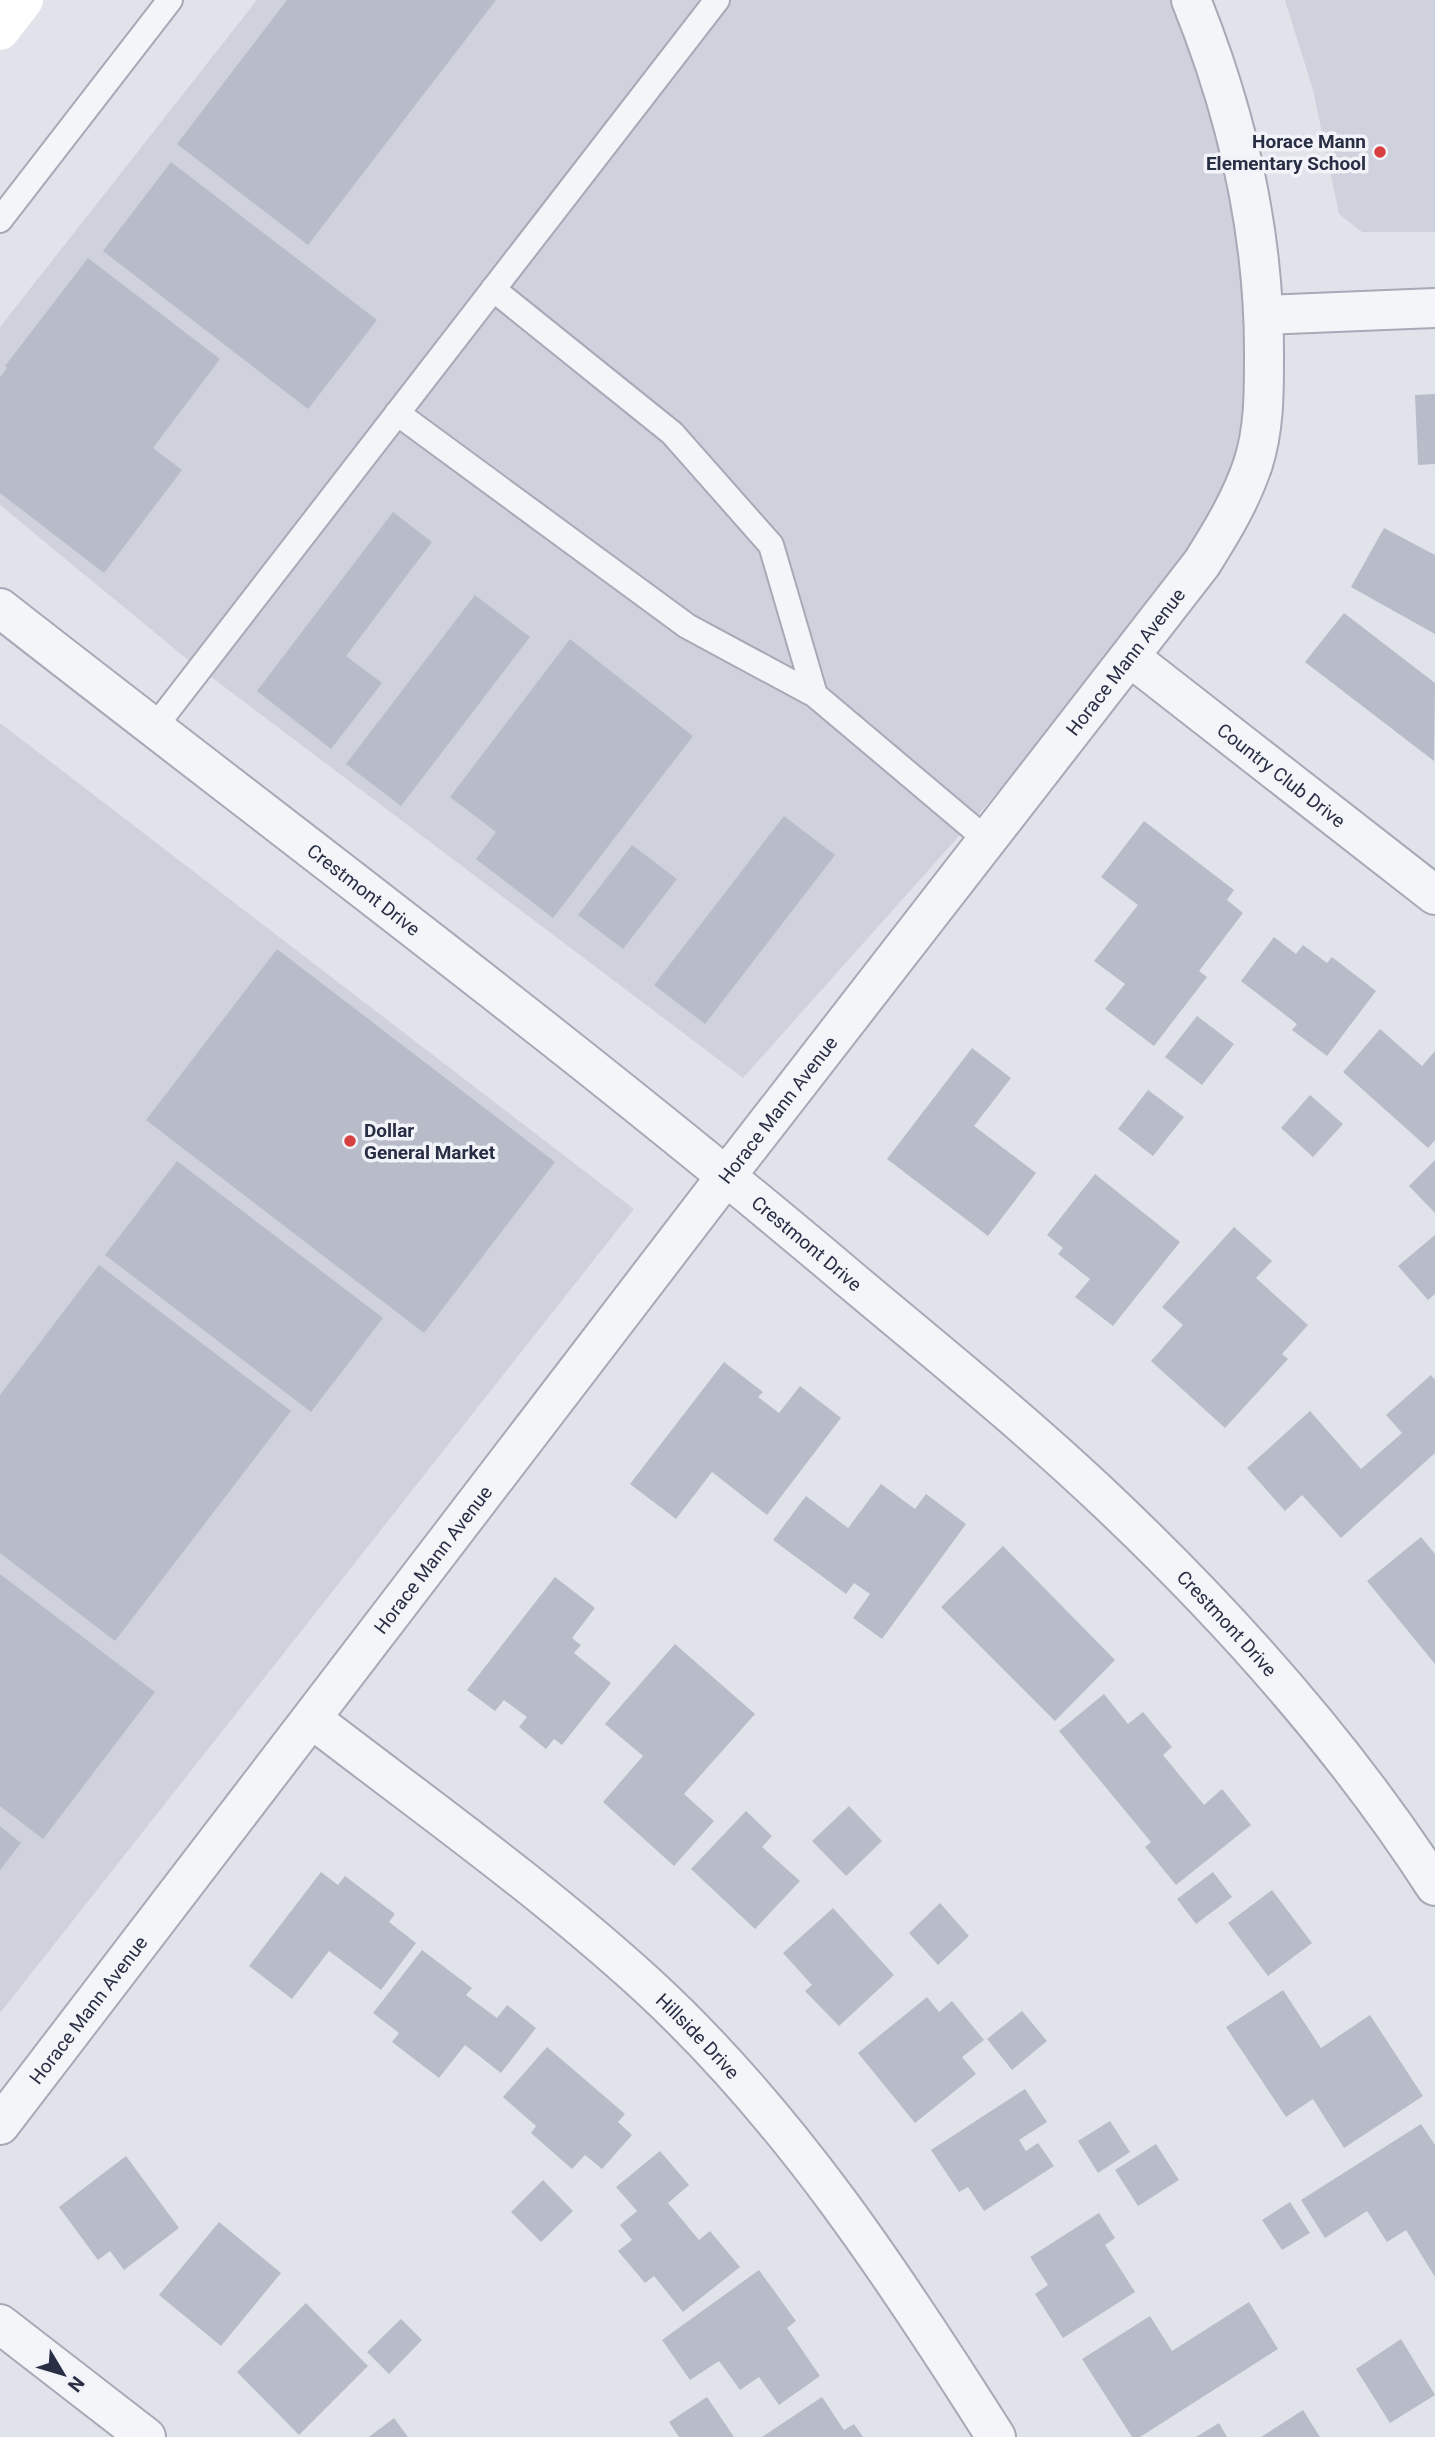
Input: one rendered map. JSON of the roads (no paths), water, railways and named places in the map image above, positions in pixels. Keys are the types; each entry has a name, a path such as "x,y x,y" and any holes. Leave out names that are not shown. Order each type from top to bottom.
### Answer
{"main road":[{"path":"0,31 24,0"}],"street":[{"name":"Horace Mann Avenue","path":"0,2124 727,1175 1130,657 1202,563 1224,529 1253,462 1264,409 1264,315 1259,257 1241,156 1214,58 1191,0"},
{"path":"1264,315 1435,308"},
{"name":"Crestmont Drive","path":"0,608 727,1175 986,1394 1109,1503 1225,1620 1331,1745 1435,1886"},
{"name":"Country Club Drive","path":"1130,657 1435,895"},
{"name":"Hillside Drive","path":"312,1719 562,1909 650,1987 752,2093 844,2207 911,2304 996,2437"},
{"path":"0,2324 146,2437"}],"lane":[{"path":"0,220 170,0"},
{"path":"154,728 717,0"},
{"path":"493,289 672,433 771,545 815,695"},
{"path":"397,413 687,626 815,695 987,840"}],"place":[{"name":"Horace Mann Elementary School","path":"1380,152"},
{"name":"Dollar General Market","path":"350,1141"}]}
